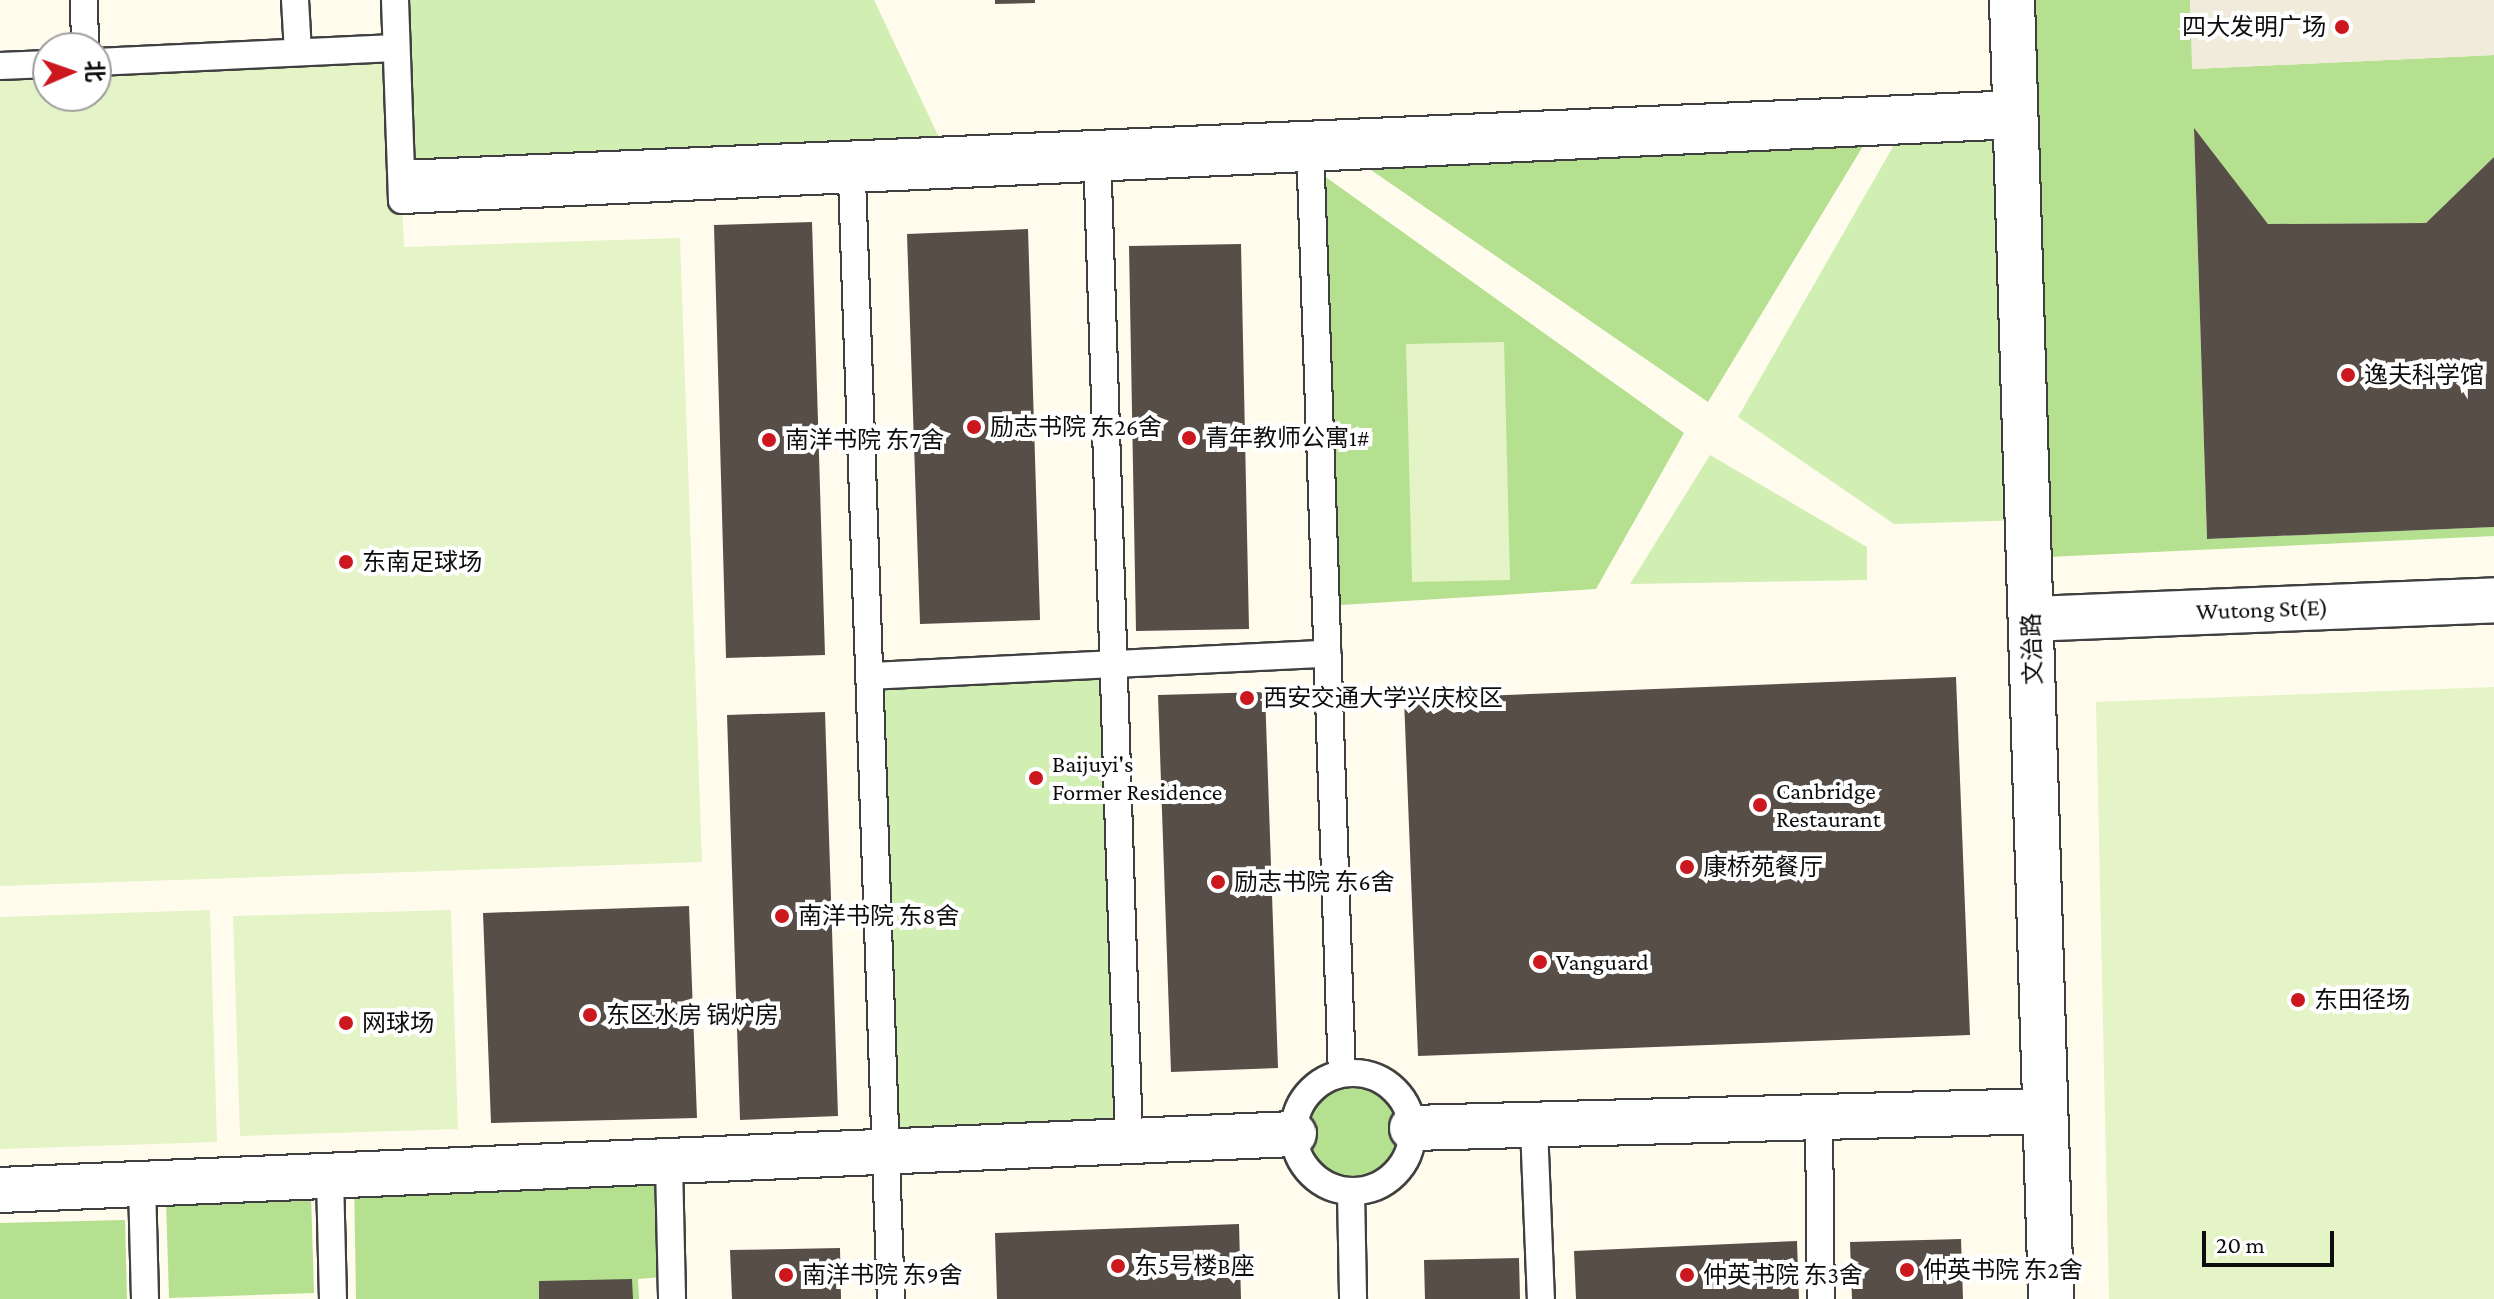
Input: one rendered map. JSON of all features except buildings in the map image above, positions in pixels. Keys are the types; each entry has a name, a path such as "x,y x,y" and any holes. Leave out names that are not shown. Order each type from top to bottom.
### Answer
{"street":[{"name":"文治路","path":"2012,0 2051,1299"},
{"name":"Wutong St(E)","path":"2031,619 2494,600"},
{"path":"1412,1128 1819,1121 2044,1111"},
{"path":"0,1190 885,1156 1294,1134"}],"lane":[{"path":"84,0 85,32"},
{"path":"295,0 298,52"},
{"path":"395,0 402,200 852,179 1310,133 2015,114"},
{"path":"112,61 395,48"},
{"path":"0,66 32,65"},
{"path":"402,174 1097,156 1311,161 2015,114"},
{"path":"1310,133 1342,1073"},
{"path":"1097,156 1129,1143"},
{"path":"852,179 891,1299"},
{"path":"870,676 1327,654"},
{"path":"1342,1073 1387,1083 1405,1105 1412,1128 1397,1172 1351,1191 1307,1169 1294,1134 1309,1092 1342,1073"},
{"path":"1819,1121 1821,1299"},
{"path":"1534,1127 1541,1299"},
{"path":"669,1164 672,1299"},
{"path":"330,1177 333,1299"},
{"path":"142,1184 145,1299"},
{"path":"1351,1191 1353,1299"}],"green space":[{"path":"394,0 874,0 945,150 402,174"},
{"path":"2012,0 2190,0 2193,69 2494,55 2494,157 2426,223 2268,224 2194,129 2207,539 2494,527 2494,536 2029,558 2016,126 1871,133 1708,402 1355,159 1306,163 1684,433 1596,589 1325,606 1304,162 2014,104"},
{"name":"东南足球场","path":"395,48 404,247 680,238 702,862 0,886 0,66 32,65 32,112 112,112 112,61"},
{"path":"2016,125 2028,520 1894,524 1738,417 1902,131"},
{"path":"1504,342 1510,580 1412,582 1406,344"},
{"path":"1710,455 1867,547 1867,580 1630,584"},
{"path":"1113,665 1129,1143 885,1156 870,676"},
{"name":"东田径场","path":"2494,687 2494,1299 2109,1299 2096,702"},
{"path":"210,910 217,1142 0,1149 0,917"},
{"name":"网球场","path":"451,910 458,1129 240,1136 233,916"},
{"path":"1353,1073 1376,1078 1395,1090 1407,1109 1412,1132 1407,1155 1395,1174 1376,1186 1353,1191 1330,1186 1311,1174 1299,1155 1294,1132 1299,1109 1311,1090 1330,1078"},
{"path":"669,1164 672,1276 638,1279 639,1299 356,1299 354,1176"},
{"path":"311,1195 314,1293 169,1298 166,1200"},
{"path":"125,1220 127,1299 0,1299 0,1223"}],"shaded area":[{"name":"四大发明广场","path":"2190,0 2494,0 2494,55 2192,69"}],"place":[{"name":"四大发明广场","path":"2342,27"},
{"name":"逸夫科学馆","path":"2348,375"},
{"name":"励志书院 东26舍","path":"974,427"},
{"name":"青年教师公寓1#","path":"1189,438"},
{"name":"南洋书院 东7舍","path":"769,440"},
{"name":"东南足球场","path":"346,562"},
{"name":"西安交通大学兴庆校区","path":"1247,698"},
{"name":"Baijuyi's Former Residence","path":"1036,778"},
{"name":"Canbridge Restaurant","path":"1760,805"},
{"name":"康桥苑餐厅","path":"1687,867"},
{"name":"励志书院 东6舍","path":"1218,882"},
{"name":"南洋书院 东8舍","path":"782,916"},
{"name":"Vanguard","path":"1540,962"},
{"name":"东田径场","path":"2298,1000"},
{"name":"东区水房 锅炉房","path":"590,1015"},
{"name":"网球场","path":"346,1023"},
{"name":"东5号楼B座","path":"1118,1266"},
{"name":"仲英书院 东2舍","path":"1907,1270"},
{"name":"南洋书院 东9舍","path":"786,1275"},
{"name":"仲英书院 东3舍","path":"1687,1275"}]}
